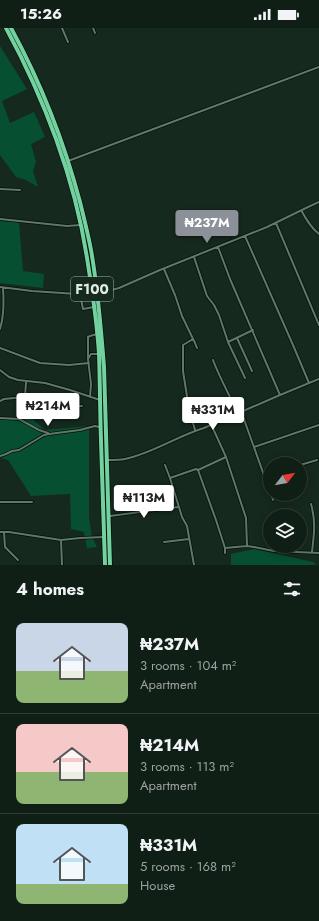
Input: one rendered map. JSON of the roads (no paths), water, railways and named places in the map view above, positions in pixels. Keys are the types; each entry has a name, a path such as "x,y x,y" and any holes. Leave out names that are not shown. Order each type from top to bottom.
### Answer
{"highway":[{"name":"F100","path":"6,28 32,79 50,124 72,192 87,257 99,354 101,427 110,565"},
{"name":"F100","path":"13,29 45,99 68,161 90,248 98,294 104,367 105,565"}],"street":[{"path":"62,28 68,42"},
{"path":"93,28 94,33"},
{"path":"68,161 319,67"},
{"path":"0,189 20,190"},
{"path":"98,294 119,288 276,224 319,202"},
{"path":"301,210 307,221 319,234"},
{"path":"0,219 67,226 80,225"},
{"path":"276,224 319,325"},
{"path":"245,236 309,383"},
{"path":"218,247 230,279 280,394"},
{"path":"194,257 207,296 219,315 228,342 245,378"},
{"path":"164,269 182,316 197,348"},
{"path":"77,294 81,284 90,276"},
{"path":"0,329 4,300 1,288 77,294 81,299 83,309 94,307"},
{"path":"228,342 253,330"},
{"path":"90,397 91,384 88,359 88,337 97,334"},
{"path":"238,338 252,371"},
{"path":"193,339 183,345 183,371 189,409 195,430"},
{"path":"0,348 40,363 89,363"},
{"path":"88,359 91,354 99,354"},
{"path":"213,360 237,413"},
{"path":"0,370 9,377 18,380 45,383 100,400"},
{"path":"104,460 125,459 149,452 195,430 319,379"},
{"path":"26,382 25,397 30,403 42,403 64,407 82,406"},
{"path":"0,401 4,399 25,397"},
{"path":"241,411 263,472"},
{"path":"0,418 19,419 38,430 49,434"},
{"path":"211,424 226,456 246,518 247,546"},
{"path":"254,447 319,425"},
{"path":"0,456 19,450 35,439 44,435 95,426 101,427"},
{"path":"170,478 198,470 226,456"},
{"path":"307,463 317,460"},
{"path":"165,465 178,507 187,526 194,565"},
{"path":"198,470 225,548 225,553"},
{"path":"0,502 32,502"},
{"path":"311,504 314,514 315,527 312,552"},
{"path":"108,517 178,507"},
{"path":"0,532 61,540 104,537"},
{"path":"4,532 6,547 18,560"},
{"path":"164,542 189,539"},
{"path":"61,540 62,565"},
{"path":"225,548 247,546 263,549"},
{"path":"307,552 319,553"}]}
